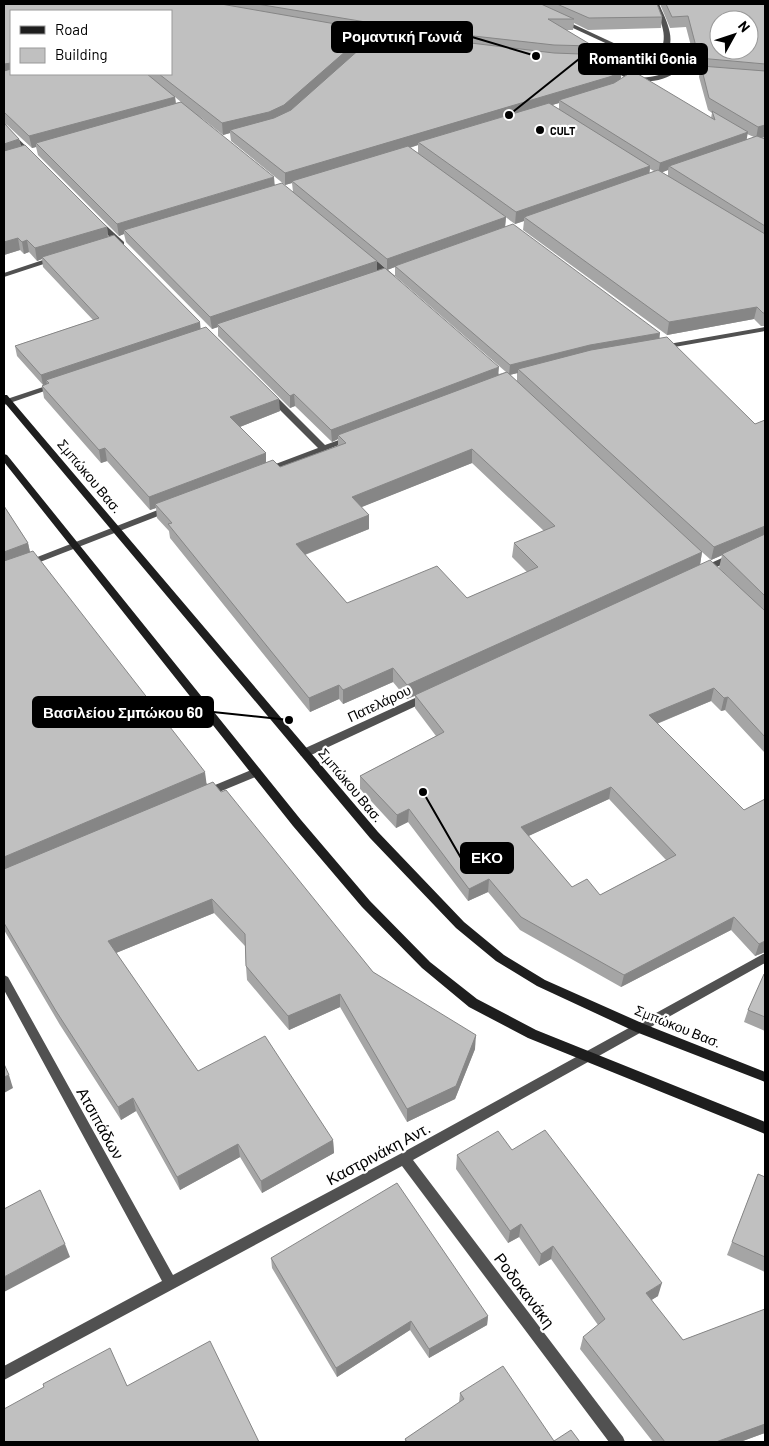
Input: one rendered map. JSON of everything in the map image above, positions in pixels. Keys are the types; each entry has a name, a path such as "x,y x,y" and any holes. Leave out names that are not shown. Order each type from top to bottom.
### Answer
{"main road":[{"path":"600,62 614,62 632,53 661,56 672,63 674,71 720,75"},
{"name":"Σμπώκου Βασ.","path":"5,401 304,753 417,882 481,943 500,958 542,984 640,1028 765,1078"},
{"path":"4,457 339,873 402,942 426,965 487,1011 532,1034 765,1128"}],"street":[{"path":"656,4 670,39 668,48 661,56"},
{"path":"552,16 632,53"},
{"path":"614,62 615,69 626,79 662,78 674,71"},
{"path":"647,79 659,88"},
{"path":"4,127 36,160"},
{"path":"21,156 39,150"},
{"path":"90,213 130,253"},
{"path":"107,243 126,237"},
{"path":"358,250 401,286"},
{"path":"4,275 60,257"},
{"path":"378,277 396,270"},
{"path":"655,348 765,329"},
{"path":"665,339 673,345"},
{"path":"5,401 61,384"},
{"path":"264,388 324,449"},
{"path":"261,473 360,435"},
{"path":"4,573 179,504"},
{"path":"692,574 742,552"},
{"name":"Πατελάρου","path":"304,753 440,691"},
{"path":"193,799 256,772"},
{"name":"Καστρινάκη Αντ.","path":"4,1373 588,1058 765,958"},
{"name":"Ατσιπάδων","path":"4,980 170,1282"},
{"name":"Ροδοκανάκη","path":"404,1158 618,1442"}],"building":[{"path":"4,4 221,4 370,30 284,105 269,112 222,123 160,75 172,75 172,10 10,10 10,63 4,64"},
{"path":"257,4 541,4 574,19 548,19 593,46 554,45 402,28"},
{"path":"557,4 657,4 662,17 589,18"},
{"path":"666,4 765,4 765,64 721,60 759,60 759,10 709,10 709,59 699,58 688,16 672,17"},
{"path":"379,32 554,53 607,55 622,67 617,74 609,77 285,173 230,130 274,118 291,110"},
{"path":"701,66 765,71 765,125 758,127 709,98"},
{"path":"10,69 10,75 148,75 175,97 29,136 4,113 4,71"},
{"path":"633,71 715,120 712,111 748,132 660,163 559,100 614,83"},
{"path":"181,102 274,177 117,224 36,143"},
{"path":"549,103 650,166 516,212 418,142"},
{"path":"4,123 19,139 4,144"},
{"path":"757,136 765,139 765,226 669,166"},
{"path":"25,145 107,227 35,248 27,240 22,242 18,238 4,242 4,151"},
{"path":"408,146 506,217 387,259 292,181"},
{"path":"658,170 765,234 765,313 757,307 669,322 524,217"},
{"path":"282,183 377,261 210,317 124,230"},
{"path":"513,224 660,333 590,345 510,365 395,266"},
{"path":"114,235 200,322 41,375 15,346 99,318 42,257"},
{"path":"385,268 499,367 331,430 294,394 290,396 217,324"},
{"path":"206,327 279,399 230,417 266,453 149,497 105,448 99,450 42,386 49,383 46,380"},
{"path":"667,337 755,424 765,420 765,526 714,547 518,369 591,350"},
{"path":"507,372 702,552 407,685 393,668 343,690 339,685 309,698 168,524 172,523 155,504 273,460 280,467 346,443 338,435","holes":["472,449 555,526 514,543 538,567 467,598 437,566 347,603 296,544 369,515 352,497"]},
{"path":"4,506 28,543 4,552"},
{"path":"765,534 765,596 722,554"},
{"path":"33,551 205,772 4,857 4,561"},
{"path":"710,560 765,611 765,737 728,697 724,698 714,688 649,715 744,810 765,799 765,941 759,944 734,917 624,975 521,917 489,879 469,889 409,809 397,815 360,776 444,732 415,695","holes":["611,787 676,855 600,895 587,879 572,887 521,827"]},
{"path":"213,782 221,792 226,790 373,972 476,1035 456,1086 407,1109 340,994 288,1016 246,966 245,934 212,899 108,941 198,1071 265,1036 333,1140 261,1181 238,1144 177,1177 133,1098 118,1107 56,1011 4,923 4,869"},
{"path":"765,973 765,1017 748,1010"},
{"path":"4,1064 9,1075 4,1077"},
{"path":"545,1130 662,1283 646,1293 683,1340 765,1309 765,1424 716,1442 665,1442 583,1337 605,1319 553,1246 541,1254 521,1224 510,1231 457,1155 498,1131 512,1150"},
{"path":"758,1174 765,1177 765,1257 732,1242"},
{"path":"397,1183 488,1316 429,1349 411,1321 336,1368 271,1258"},
{"path":"40,1190 65,1244 4,1277 4,1209"},
{"path":"210,1341 259,1442 4,1442 4,1409 44,1387 43,1384 110,1348 127,1386"},
{"path":"503,1366 554,1441 571,1430 580,1442 407,1442 405,1439 464,1399 460,1393"}],"place":[{"name":"Ρομαντική Γωνιά","path":"536,56"},
{"name":"Romantiki Gonia","path":"509,115"},
{"name":"CULT","path":"540,130"},
{"name":"Βασιλείου Σμπώκου 60","path":"289,720"},
{"name":"ΕΚΟ","path":"423,792"}]}
